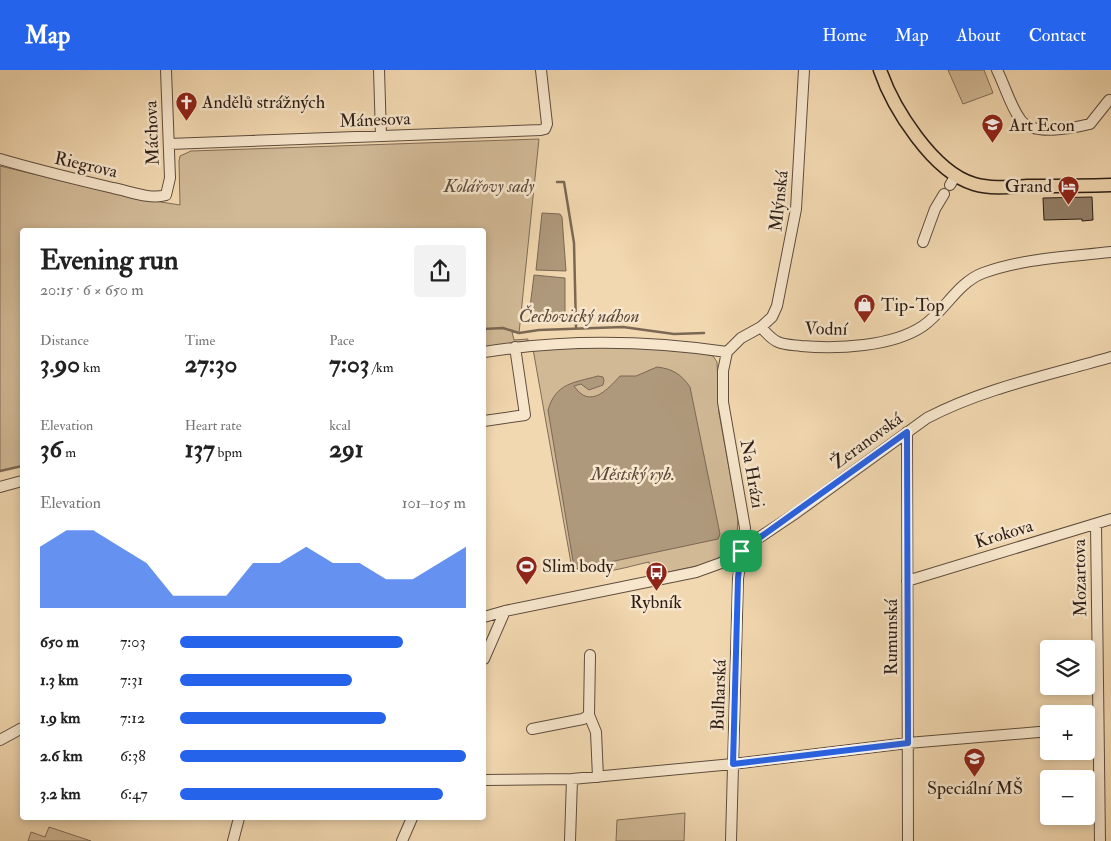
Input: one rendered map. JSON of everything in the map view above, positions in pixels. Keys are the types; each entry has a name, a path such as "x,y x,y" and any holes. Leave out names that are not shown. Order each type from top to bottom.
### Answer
{"main road":[{"path":"880,70 890,94 912,130 932,154 950,185 972,183 990,187 1111,185"}],"street":[{"name":"Máchova","path":"166,70 170,144 170,178 166,195"},
{"path":"378,70 381,136"},
{"name":"Mánesova","path":"170,144 537,131 545,129 547,124 540,70"},
{"name":"Mlýnská","path":"761,327 772,316 777,306 794,225 804,70"},
{"path":"997,70 1021,121 1030,126 1065,130 1090,124 1110,100"},
{"name":"Riegrova","path":"0,159 60,176 145,195 160,197 166,195"},
{"path":"923,242 934,209 950,185"},
{"name":"Vodní","path":"761,327 776,341 805,346 844,348 897,337 924,326 958,291 981,274 1049,258 1111,252"},
{"path":"486,352 531,345 576,342 623,342 727,352 742,338 761,327"},
{"path":"486,421 525,415 515,347"},
{"name":"Na Hrázi","path":"727,352 722,390 745,528 741,551"},
{"name":"Žeranovská","path":"741,551 927,418 951,405 1111,357"},
{"name":"Rumunská","path":"907,432 908,841"},
{"path":"0,487 20,482"},
{"name":"Krokova","path":"907,581 1111,519"},
{"name":"Mozartova","path":"1096,524 1100,841"},
{"path":"486,617 505,611 706,569 741,551"},
{"name":"Bulharská","path":"731,841 738,578 741,551"},
{"path":"486,654 505,611"},
{"path":"590,655 590,715 596,732 598,777"},
{"path":"532,729 583,719 590,715"},
{"path":"0,740 20,729"},
{"path":"486,780 598,777 733,764 908,743 1039,732"},
{"path":"570,841 572,779"},
{"path":"233,841 238,820"},
{"path":"402,841 411,820"}],"green space":[{"path":"948,70 984,70 993,93 963,104"},
{"name":"Kolářovy sady","path":"539,139 519,333 512,332 514,340 528,339 528,341 486,347 486,228 20,228 20,466 0,471 0,166 129,197 180,205 180,156 191,151"},
{"name":"Městský ryb.","path":"582,346 626,347 700,353 713,356 717,362 719,413 738,517 737,536 728,551 717,559 701,565 651,576 649,562 596,572 577,569 571,563 533,349"},
{"path":"685,813 684,841 616,841 617,820"},
{"path":"49,827 91,841 28,841 31,832 45,837"}],"water":[{"path":"542,213 560,214 562,217 566,271 536,270"},
{"path":"534,275 565,278 565,314 529,315"},
{"name":"Městský ryb.","path":"657,367 676,373 690,387 720,534 718,539 577,569 574,567 548,410 551,401 561,389 573,383 598,376 603,377 603,385 589,390 581,384 574,386 580,393 592,397 604,391 620,376 636,376"}],"building":[{"name":"Grand","path":"1092,197 1093,220 1044,220 1043,198"}],"waterway":[{"path":"557,182 564,182 574,243 576,328"},
{"name":"Čechovický náhon","path":"486,329 503,328 519,333 539,330 623,327 674,334 704,333"},
{"name":"Čechovický náhon","path":"0,471 20,466"}],"place":[{"name":"Andělů strážných","path":"186,121"},
{"name":"Art Econ","path":"993,144"},
{"name":"Grand","path":"1068,205"},
{"name":"Tip-Top","path":"865,324"},
{"name":"Slim body","path":"526,585"},
{"name":"Rybník","path":"656,591"},
{"name":"Speciální MŠ","path":"975,777"}],"route":[{"path":"907,432 908,743 733,764 738,578 741,551 907,432"}]}
